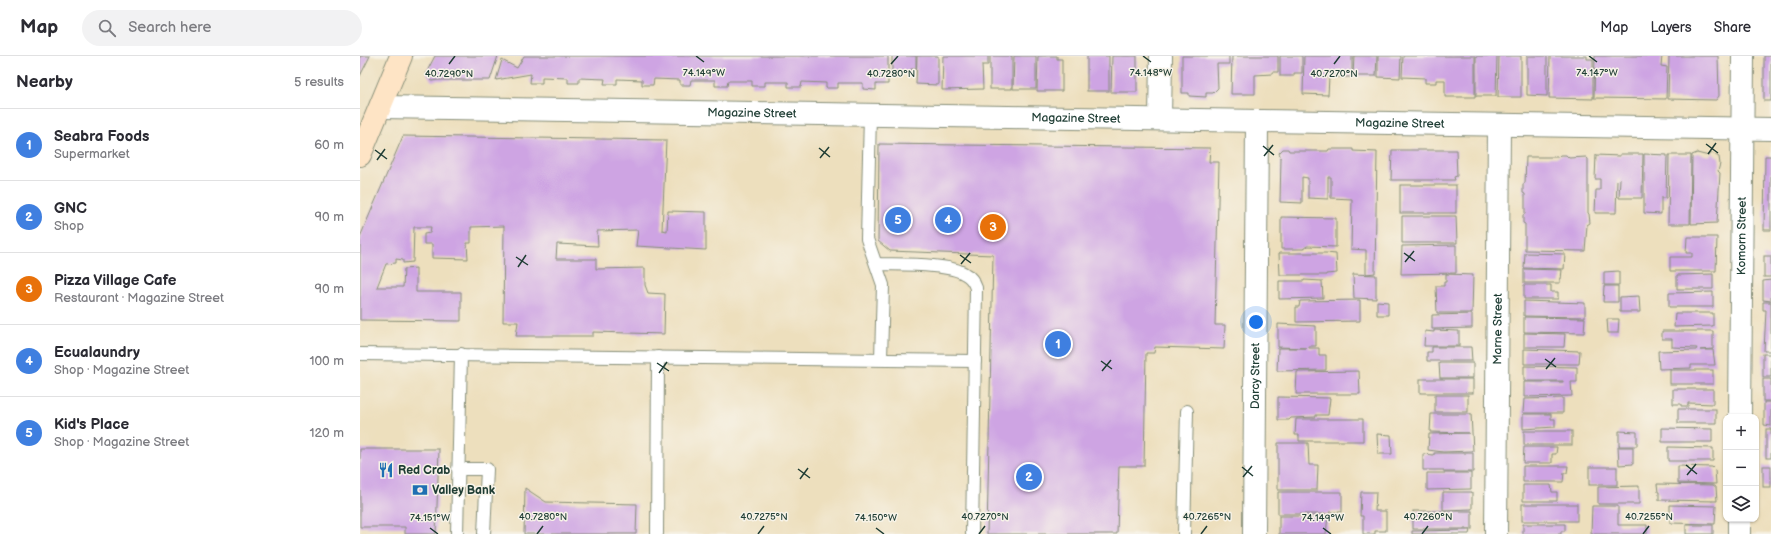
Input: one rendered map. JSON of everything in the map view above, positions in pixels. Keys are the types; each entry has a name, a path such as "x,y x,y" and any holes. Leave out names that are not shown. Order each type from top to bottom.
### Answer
{"street":[{"path":"360,155 401,56"},
{"path":"1160,119 1161,56"},
{"name":"Komorn Street","path":"1740,414 1742,128 1744,106 1743,56"},
{"name":"Magazine Street","path":"381,107 1771,129"},
{"name":"Darcy Street","path":"1254,534 1257,122"},
{"name":"Marne Street","path":"1496,534 1499,124"},
{"path":"1739,522 1739,534"}],"lane":[{"path":"870,115 867,240 883,285 881,359"},
{"path":"876,264 952,268 966,274 973,281 976,288 972,534"},
{"path":"360,354 975,361"},
{"path":"457,534 462,354"},
{"path":"657,534 658,357"},
{"path":"1184,534 1186,411"},
{"path":"458,470 487,469 484,534"}],"building":[{"path":"360,56 370,56 360,76"},
{"path":"435,56 498,56 490,80 432,81 426,73"},
{"path":"524,56 888,56 888,84 876,84 876,90 863,89 863,83 838,83 838,88 826,88 826,83 802,82 801,87 788,87 788,82 765,82 765,86 752,86 752,81 728,81 727,86 715,86 715,80 691,80 690,85 680,85 680,80 654,79 653,85 642,85 642,80 617,79 617,84 604,84 605,79 579,78 579,83 568,83 568,78 542,77 542,83 530,83 531,74 496,80 502,60 517,68"},
{"path":"892,56 916,56 916,69 911,69 909,72 892,72"},
{"path":"917,56 938,56 938,85 916,84"},
{"path":"943,56 988,56 988,65 982,65 983,89 942,90"},
{"path":"990,56 1012,56 1012,89 990,89"},
{"path":"1014,56 1036,56 1036,89 1013,89"},
{"path":"1038,56 1057,56 1057,59 1062,59 1062,91 1037,91"},
{"path":"1087,56 1109,56 1109,91 1087,91"},
{"path":"1112,56 1137,56 1137,92 1111,92"},
{"path":"1182,56 1229,56 1229,64 1217,64 1218,88 1213,93 1206,93 1206,97 1189,96 1189,93 1182,93"},
{"path":"1232,56 1278,56 1278,72 1272,72 1272,74 1255,75 1255,94 1231,94"},
{"path":"1280,56 1302,56 1302,73 1294,73 1294,76 1280,76"},
{"path":"1304,56 1352,56 1352,77 1329,77 1328,95 1303,94"},
{"path":"1354,56 1377,56 1376,76 1353,76"},
{"path":"1378,56 1401,56 1400,78 1378,77"},
{"path":"1403,56 1475,56 1475,97 1445,97 1445,80 1436,80 1436,83 1425,83 1425,78 1402,77"},
{"path":"1476,56 1497,56 1496,96 1476,96"},
{"path":"1499,56 1521,56 1521,97 1498,97"},
{"path":"1527,56 1547,56 1547,96 1527,95"},
{"path":"1550,56 1587,56 1587,59 1593,59 1593,99 1549,98"},
{"path":"1595,56 1662,56 1661,66 1667,67 1666,99 1594,98"},
{"path":"1669,56 1718,56 1719,96 1716,100 1668,99"},
{"path":"1764,56 1771,56 1771,101 1764,101"},
{"path":"403,136 666,140 662,230 667,231 668,211 706,212 706,250 636,246 638,230 597,231 598,246 557,244 556,259 596,259 596,269 645,268 645,285 648,293 665,294 664,334 593,332 593,336 516,336 518,322 503,322 504,226 471,227 471,243 467,243 468,259 432,258 432,244 424,244 424,234 430,233 431,227 414,227 413,262 403,263 403,260 396,259 396,263 386,264 377,287 403,287 404,269 416,268 416,292 461,292 461,321 360,320 360,237"},
{"path":"879,144 1210,148 1209,162 1219,162 1215,325 1225,325 1224,349 1155,347 1154,353 1146,353 1144,466 1119,466 1117,534 987,534 993,255 890,251 878,241"},
{"path":"1283,149 1288,149 1289,151 1328,151 1329,149 1353,149 1353,151 1377,152 1375,273 1366,274 1366,250 1351,249 1352,199 1331,198 1331,177 1328,177 1328,199 1308,198 1308,178 1302,177 1302,203 1280,202 1281,158 1279,153"},
{"path":"1392,150 1456,150 1457,176 1454,177 1455,180 1391,180"},
{"path":"1697,153 1709,156 1712,153 1719,157 1720,164 1718,171 1720,173 1717,223 1691,224 1692,155"},
{"path":"1620,154 1643,154 1642,198 1619,198 1620,178 1617,181 1616,213 1595,213 1596,190 1600,190 1600,179 1595,179 1596,155 1620,156"},
{"path":"1644,154 1667,155 1666,198 1661,198 1661,214 1644,213"},
{"path":"1560,155 1566,155 1569,158 1586,157 1588,159 1588,213 1590,223 1587,225 1585,251 1525,250 1525,224 1523,223 1523,215 1525,214 1525,194 1523,193 1523,184 1525,183 1526,157 1558,157"},
{"path":"1669,155 1691,155 1690,224 1668,224"},
{"path":"1765,156 1771,156 1771,230 1764,230"},
{"path":"1400,185 1456,185 1456,213 1400,213"},
{"path":"1402,216 1456,216 1457,243 1402,243"},
{"path":"1281,217 1336,218 1336,247 1307,246 1303,249 1281,249"},
{"path":"1687,237 1717,237 1716,271 1670,271 1670,257 1692,257 1692,253 1686,253"},
{"path":"1456,245 1456,273 1401,274 1402,246"},
{"path":"1279,253 1336,254 1337,273 1326,275 1280,275"},
{"path":"1525,253 1565,254 1564,269 1524,268"},
{"path":"1764,256 1771,256 1771,277 1764,277"},
{"path":"1524,269 1562,270 1560,283 1524,283"},
{"path":"1619,271 1619,285 1604,285 1604,272"},
{"path":"1353,274 1376,275 1376,299 1354,298"},
{"path":"1446,274 1473,275 1472,313 1437,313 1436,286 1444,286 1444,282 1446,282"},
{"path":"1713,274 1713,289 1677,289 1677,275"},
{"path":"1771,280 1771,301 1763,300 1763,281"},
{"path":"1279,281 1322,281 1323,298 1279,299"},
{"path":"1524,285 1551,285 1551,292 1558,292 1558,299 1524,299"},
{"path":"1604,286 1618,286 1618,302 1603,302"},
{"path":"1713,292 1713,307 1669,307 1669,293"},
{"path":"1639,296 1640,312 1620,312 1620,297"},
{"path":"1360,300 1360,321 1296,322 1296,307 1299,307 1300,301"},
{"path":"1377,301 1388,302 1388,315 1377,315"},
{"path":"1524,301 1585,303 1585,317 1524,316"},
{"path":"1763,302 1771,302 1771,351 1764,351 1766,310 1763,310"},
{"path":"1675,313 1713,313 1713,326 1674,327"},
{"path":"1472,314 1472,328 1432,329 1432,315"},
{"path":"1524,317 1585,318 1584,333 1524,332"},
{"path":"1607,319 1619,319 1618,333 1608,333"},
{"path":"1278,324 1316,326 1316,346 1309,346 1309,348 1319,348 1319,355 1326,355 1326,370 1277,371 1278,348 1307,348 1278,347"},
{"path":"1434,330 1459,331 1459,346 1424,346 1425,331 1434,332"},
{"path":"1662,331 1713,331 1713,349 1700,350 1713,350 1715,365 1691,365 1691,368 1659,369 1658,351 1696,350 1697,348 1672,347 1672,339 1662,339"},
{"path":"1524,333 1565,334 1564,347 1524,347"},
{"path":"1432,347 1471,347 1472,361 1427,361 1427,352 1432,352"},
{"path":"1524,349 1580,351 1579,364 1524,364"},
{"path":"1763,354 1771,354 1771,377 1763,377"},
{"path":"1439,363 1473,363 1473,378 1440,378"},
{"path":"1524,366 1577,367 1577,382 1571,382 1572,396 1524,397 1524,382 1563,381 1524,381"},
{"path":"1670,370 1713,370 1713,384 1670,384"},
{"path":"1359,371 1360,394 1296,394 1297,372"},
{"path":"1420,379 1473,379 1473,393 1420,393"},
{"path":"1763,379 1771,379 1771,401 1763,401"},
{"path":"1673,389 1713,389 1713,404 1688,403 1688,406 1681,406 1681,404 1673,404"},
{"path":"1435,395 1468,395 1468,412 1435,412"},
{"path":"1278,397 1330,398 1328,415 1278,420"},
{"path":"1563,398 1563,413 1523,413 1524,399"},
{"path":"1764,402 1771,402 1771,426 1764,425"},
{"path":"1678,409 1716,409 1716,423 1678,423"},
{"path":"1431,414 1471,414 1473,451 1443,452 1428,450 1429,434 1469,433 1430,432"},
{"path":"1523,414 1551,414 1551,419 1555,419 1555,427 1523,429"},
{"path":"1296,419 1363,419 1363,441 1299,441 1299,435 1295,435"},
{"path":"1662,428 1712,429 1712,442 1662,442"},
{"path":"1766,429 1771,429 1771,458 1766,458"},
{"path":"1524,431 1572,431 1572,445 1524,445"},
{"path":"1619,431 1637,432 1637,446 1619,446"},
{"path":"1377,434 1391,435 1392,454 1378,454"},
{"path":"1278,443 1308,443 1309,465 1318,465 1317,490 1278,490"},
{"path":"1524,447 1557,447 1556,454 1552,454 1552,463 1523,463"},
{"path":"1618,447 1633,447 1633,464 1619,465"},
{"path":"1668,447 1713,448 1713,461 1668,461"},
{"path":"360,449 439,449 436,534 405,534 405,527 360,527"},
{"path":"1434,453 1473,453 1473,472 1423,470 1423,454 1434,455"},
{"path":"1523,466 1568,466 1567,473 1564,473 1563,482 1523,482"},
{"path":"1678,466 1712,467 1715,470 1716,484 1678,483"},
{"path":"1763,466 1771,466 1771,487 1763,487"},
{"path":"1589,467 1617,467 1617,485 1589,485"},
{"path":"1427,473 1471,473 1471,489 1427,490"},
{"path":"1657,484 1713,485 1716,487 1717,501 1659,500"},
{"path":"1523,485 1551,485 1552,492 1557,492 1557,501 1523,501"},
{"path":"1639,486 1639,504 1598,504 1598,487"},
{"path":"525,488 546,502 637,504 636,534 524,534"},
{"path":"1278,492 1342,492 1342,512 1330,512 1330,514 1278,514"},
{"path":"1361,492 1376,492 1375,511 1386,511 1386,531 1375,531 1375,534 1363,534 1363,516 1360,516"},
{"path":"1443,492 1472,492 1472,509 1443,510"},
{"path":"1522,504 1577,504 1577,521 1522,521"},
{"path":"1670,505 1716,506 1715,524 1670,523"},
{"path":"1592,506 1618,506 1618,525 1647,525 1647,534 1591,534"},
{"path":"1413,511 1472,511 1472,529 1413,529"},
{"path":"1279,516 1328,516 1326,534 1279,534"},
{"path":"1523,524 1565,524 1565,531 1561,531 1561,534 1523,534"},
{"path":"1686,525 1713,525 1713,534 1686,534"},
{"path":"1470,530 1469,534 1412,534 1412,531"}],"place":[{"name":"Kid's Place","path":"898,220"},
{"name":"Ecualaundry","path":"948,220"},
{"name":"Pizza Village Cafe","path":"993,227"},
{"name":"Seabra Foods","path":"1058,344"},
{"name":"Red Crab","path":"386,470"},
{"name":"GNC","path":"1029,477"},
{"name":"Valley Bank","path":"420,490"}]}
